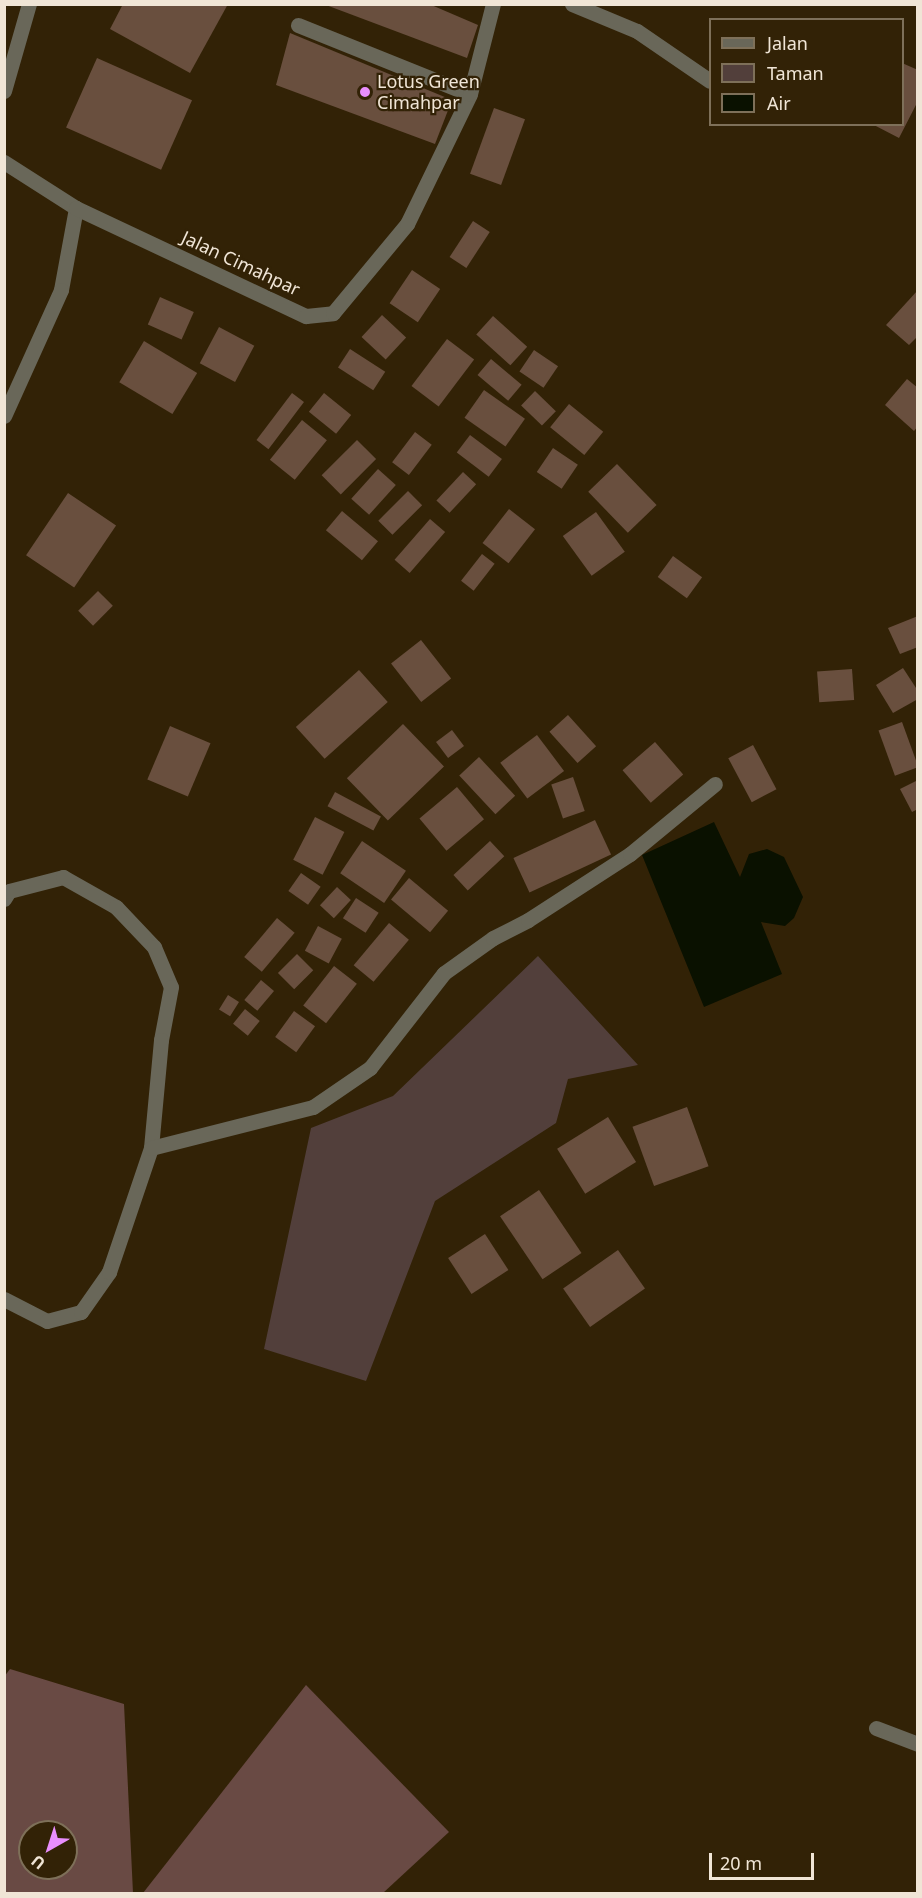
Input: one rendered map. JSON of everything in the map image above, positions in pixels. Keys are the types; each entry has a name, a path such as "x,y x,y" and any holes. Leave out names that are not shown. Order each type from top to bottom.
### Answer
{"street":[{"path":"4,91 29,4"},
{"name":"Jalan Cimahpar","path":"4,162 76,208 306,316 333,313 407,224 470,94 493,4"},
{"path":"572,4 637,31 709,80"},
{"path":"298,25 470,94"},
{"path":"4,416 61,290 76,208"},
{"path":"151,1148 313,1107 370,1068 444,974 493,938 528,920 630,854 715,784"},
{"path":"4,899 9,891 63,877 116,907 154,947 171,987 161,1040 151,1148 110,1272 81,1312 47,1321 4,1299"},
{"path":"876,1728 918,1744"}],"green space":[{"path":"538,956 638,1065 568,1079 556,1123 435,1201 366,1381 264,1349 311,1128 393,1096"}],"shaded area":[{"path":"10,1669 124,1704 133,1893 5,1893 4,1677"},
{"path":"306,1685 449,1832 383,1893 143,1893"}],"water":[{"path":"714,822 740,877 749,854 767,849 784,857 803,897 794,918 785,926 761,922 782,974 704,1007 642,855"}],"building":[{"path":"123,4 228,4 190,73 110,29"},
{"name":"Lotus Green Cimahpar","path":"429,4 478,25 467,58 326,5"},
{"name":"Lotus Green Cimahpar","path":"290,33 452,100 435,144 276,85"},
{"path":"97,58 192,100 161,170 66,127"},
{"path":"904,64 918,70 918,101 899,138 876,126 904,126"},
{"path":"494,108 525,119 501,185 470,174"},
{"path":"473,221 490,232 466,268 450,257"},
{"path":"412,270 440,289 418,322 390,303"},
{"path":"918,290 918,336 909,345 886,325"},
{"path":"160,297 194,312 182,339 148,324"},
{"path":"382,315 406,338 386,359 362,337"},
{"path":"493,316 527,347 510,365 476,335"},
{"path":"219,327 254,346 235,382 200,363"},
{"path":"447,339 474,359 439,407 411,386"},
{"path":"144,341 197,373 172,414 119,382"},
{"path":"350,349 385,372 373,390 338,367"},
{"path":"534,350 558,366 544,388 519,372"},
{"path":"491,359 522,385 508,401 478,375"},
{"path":"907,379 918,388 918,426 914,431 885,405"},
{"path":"484,390 525,419 505,447 464,418"},
{"path":"535,391 556,411 542,426 521,405"},
{"path":"292,393 304,402 268,449 256,440"},
{"path":"324,393 351,415 336,434 309,412"},
{"path":"569,404 603,432 584,455 550,427"},
{"path":"302,420 327,440 295,480 270,460"},
{"path":"415,432 432,445 409,475 392,462"},
{"path":"470,435 502,459 489,477 457,453"},
{"path":"357,440 376,459 341,494 322,475"},
{"path":"553,448 578,465 562,489 537,472"},
{"path":"617,464 657,505 628,533 588,492"},
{"path":"378,469 396,485 369,515 351,499"},
{"path":"463,472 476,484 450,513 436,501"},
{"path":"408,491 422,505 392,535 378,521"},
{"path":"68,493 116,525 74,588 26,555"},
{"path":"509,509 535,529 509,563 483,543"},
{"path":"342,511 378,541 362,560 326,530"},
{"path":"596,512 625,552 592,576 563,536"},
{"path":"430,519 445,532 410,573 395,560"},
{"path":"482,554 495,564 474,591 461,581"},
{"path":"673,556 702,577 687,598 658,577"},
{"path":"98,591 113,606 93,626 78,611"},
{"path":"918,616 918,647 900,654 888,628"},
{"path":"421,640 451,679 421,702 391,663"},
{"path":"903,668 918,691 918,699 893,713 876,685"},
{"path":"852,669 854,700 819,702 817,671"},
{"path":"359,670 388,702 325,759 296,727"},
{"path":"568,715 596,746 578,763 549,732"},
{"path":"902,722 918,767 895,776 879,731"},
{"path":"403,724 444,766 388,821 347,778"},
{"path":"170,726 211,743 188,797 147,779"},
{"path":"452,730 464,746 448,758 436,742"},
{"path":"537,735 564,771 527,799 500,763"},
{"path":"655,742 683,774 651,803 623,770"},
{"path":"753,745 776,789 752,802 728,758"},
{"path":"479,757 515,796 495,814 459,775"},
{"path":"573,777 585,811 563,819 551,784"},
{"path":"918,780 918,809 912,812 900,789"},
{"path":"457,787 484,819 446,851 419,818"},
{"path":"335,792 381,816 373,831 327,806"},
{"path":"315,817 344,832 323,875 293,860"},
{"path":"595,820 611,854 529,892 513,858"},
{"path":"362,841 406,871 384,903 340,873"},
{"path":"490,841 504,856 468,890 453,875"},
{"path":"301,873 321,887 308,905 288,891"},
{"path":"409,878 448,911 430,932 391,899"},
{"path":"337,887 351,900 334,918 320,905"},
{"path":"356,898 379,913 366,933 343,918"},
{"path":"277,918 295,933 262,972 244,957"},
{"path":"389,923 409,940 374,982 354,965"},
{"path":"318,926 342,939 329,963 305,951"},
{"path":"297,954 313,970 294,989 278,973"},
{"path":"334,966 357,984 326,1023 303,1005"},
{"path":"261,980 274,991 257,1011 244,1000"},
{"path":"228,995 239,1002 230,1016 219,1009"},
{"path":"245,1009 260,1021 248,1036 233,1024"},
{"path":"294,1011 315,1026 296,1052 275,1037"},
{"path":"687,1107 709,1166 654,1186 632,1127"},
{"path":"608,1117 636,1162 585,1194 557,1149"},
{"path":"539,1190 581,1253 543,1279 500,1216"},
{"path":"485,1234 508,1270 472,1294 448,1258"},
{"path":"618,1250 645,1289 590,1327 563,1288"}],"place":[{"name":"Lotus Green Cimahpar","path":"365,92"}]}
